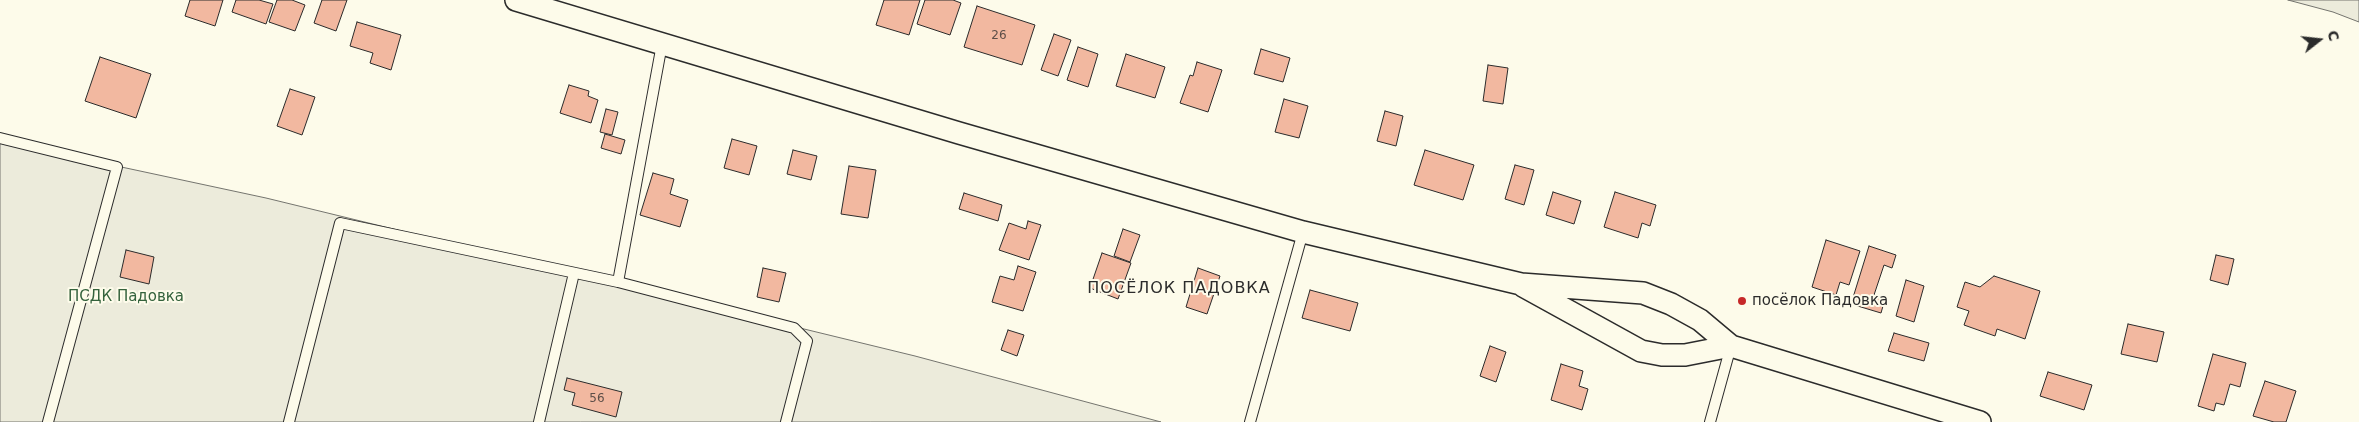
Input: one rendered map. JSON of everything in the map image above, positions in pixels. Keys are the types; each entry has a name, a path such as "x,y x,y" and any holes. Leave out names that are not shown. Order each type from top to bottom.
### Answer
{"street":[{"path":"516,0 959,134 1303,232 1521,284 1643,292 1671,304 1700,320 1731,346 1980,422"},
{"path":"1521,284 1640,351 1662,355 1685,355 1731,346"}],"lane":[{"path":"618,282 662,44"},
{"path":"0,138 117,167 48,422"},
{"path":"289,422 340,223 618,282 794,328 807,341 786,422"},
{"path":"1250,422 1303,232"},
{"path":"538,422 574,273"},
{"path":"1710,422 1731,346"}],"green space":[{"path":"2288,0 2359,0 2359,22 2333,12"},
{"name":"ПСДК Падовка","path":"0,141 266,198 915,356 1161,422 0,422"}],"building":[{"path":"190,0 223,0 215,26 185,16"},
{"path":"236,0 259,0 273,4 266,24 232,12"},
{"path":"277,0 292,0 305,5 295,31 269,22"},
{"path":"322,0 347,0 336,31 314,23"},
{"path":"884,0 920,0 909,35 876,25"},
{"path":"925,0 953,0 961,3 950,35 917,24"},
{"path":"977,6 1035,25 1022,65 964,47"},
{"path":"357,22 401,35 391,70 370,63 373,53 350,46"},
{"path":"1054,34 1071,40 1058,76 1041,70"},
{"path":"1078,47 1098,54 1088,87 1067,80"},
{"path":"1261,49 1290,58 1283,82 1254,74"},
{"path":"1126,54 1165,67 1155,98 1116,86"},
{"path":"100,57 151,74 136,118 85,101"},
{"path":"1197,62 1222,70 1208,112 1180,103 1190,75 1193,76"},
{"path":"1488,65 1508,68 1503,104 1483,101"},
{"path":"569,85 589,91 588,96 598,100 591,123 560,113"},
{"path":"290,89 315,97 302,135 277,126"},
{"path":"1284,99 1308,106 1299,138 1275,132"},
{"path":"606,109 618,112 612,135 600,132"},
{"path":"1385,111 1403,116 1396,146 1377,141"},
{"path":"605,134 625,140 621,154 601,148"},
{"path":"732,139 757,146 749,175 724,168"},
{"path":"793,150 817,156 811,180 787,174"},
{"path":"1425,150 1474,165 1463,200 1414,185"},
{"path":"1515,165 1534,170 1524,205 1505,199"},
{"path":"849,166 876,170 868,218 841,214"},
{"path":"653,173 674,179 670,194 688,200 680,227 640,215"},
{"path":"1553,192 1581,201 1574,224 1546,215"},
{"path":"1615,192 1656,205 1650,226 1642,223 1638,238 1604,227"},
{"path":"964,193 1002,205 998,221 959,209"},
{"path":"1028,221 1041,225 1029,260 999,250 1009,223 1026,229"},
{"path":"1123,229 1140,235 1130,262 1114,256"},
{"path":"1826,240 1860,251 1849,285 1840,282 1836,295 1812,287"},
{"path":"1869,246 1896,255 1892,268 1884,265 1874,295 1885,299 1881,313 1851,304"},
{"path":"126,250 154,257 149,284 120,277"},
{"path":"1102,253 1131,263 1118,299 1090,288"},
{"path":"2216,255 2234,259 2228,285 2210,280"},
{"path":"1018,266 1036,272 1023,311 992,302 1000,276 1014,280"},
{"path":"763,268 786,273 779,302 757,297"},
{"path":"1198,268 1220,276 1207,314 1186,307"},
{"path":"1994,276 2040,291 2025,339 1997,329 1995,336 1964,325 1969,311 1957,307 1965,282 1980,287"},
{"path":"1906,280 1924,286 1914,322 1896,316"},
{"path":"1310,290 1358,303 1350,331 1302,318"},
{"path":"2128,324 2164,332 2157,362 2121,354"},
{"path":"1008,330 1024,335 1017,356 1001,350"},
{"path":"1894,333 1929,343 1924,361 1888,351"},
{"path":"1490,346 1506,352 1496,382 1480,376"},
{"path":"2213,354 2246,363 2240,387 2230,384 2224,405 2216,403 2214,411 2198,406"},
{"path":"1561,364 1583,371 1579,386 1588,389 1582,410 1551,400"},
{"path":"2048,372 2092,385 2084,410 2040,396"},
{"path":"567,378 622,392 616,417 572,405 575,393 564,390"},
{"path":"2265,381 2296,391 2286,422 2274,422 2253,416"}],"place":[{"name":"посёлок Падовка","path":"1742,301"}],"district":[{"name":"ПОСЁЛОК ПАДОВКА","path":"1179,289"}]}
